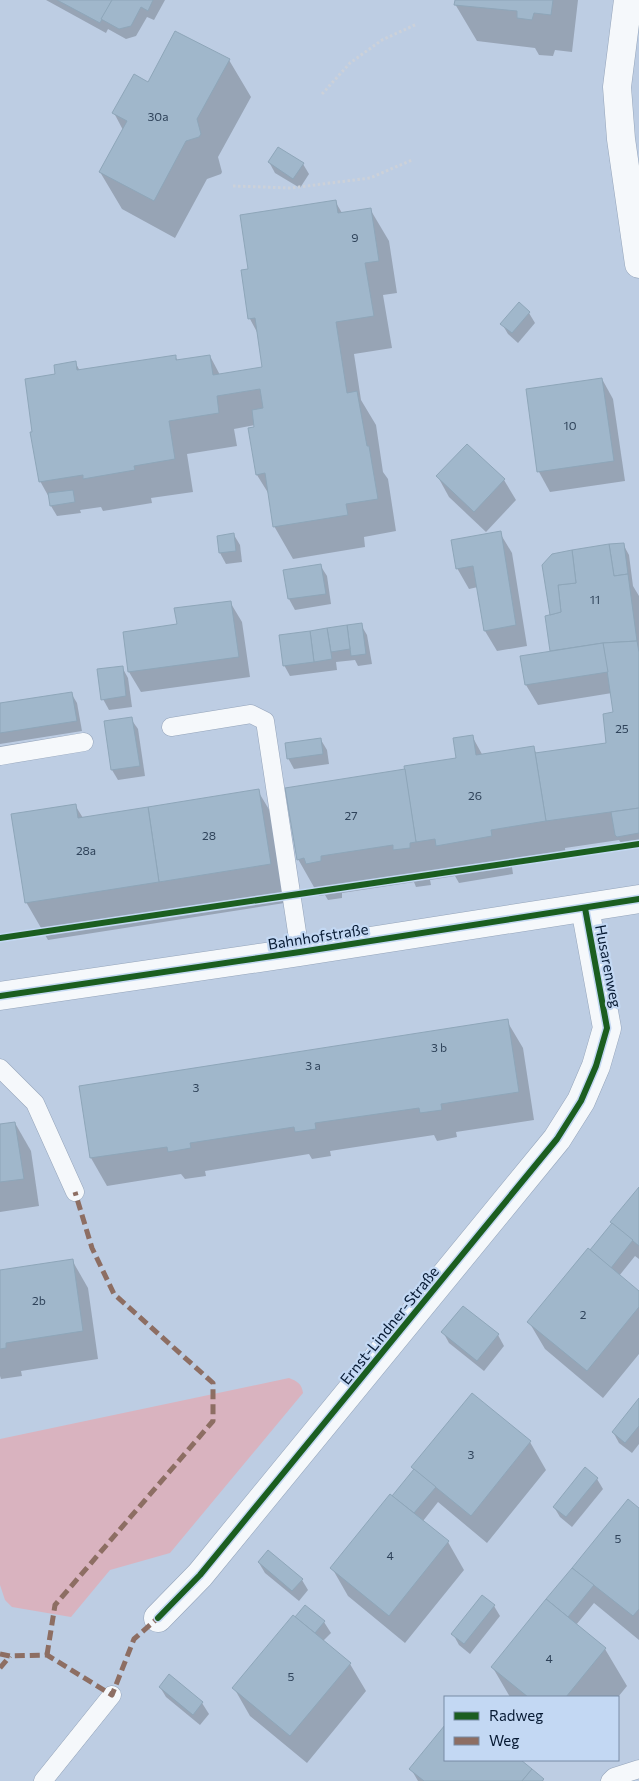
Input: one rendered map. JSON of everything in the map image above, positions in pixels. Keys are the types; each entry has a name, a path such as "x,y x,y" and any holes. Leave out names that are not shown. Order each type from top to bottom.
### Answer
{"street":[{"path":"628,0 617,87 630,138 639,264"},
{"name":"Bahnhofstraße","path":"0,996 300,952 639,899"},
{"name":"Husarenweg","path":"585,908 608,1028"},
{"name":"Ernst-Lindner-Straße","path":"158,1618 200,1576 557,1139 581,1101 596,1066 608,1028"}],"lane":[{"path":"171,727 251,714 265,721 300,952"},
{"path":"0,756 84,742"},
{"path":"0,1068 35,1103 75,1192"},
{"path":"43,1781 112,1695"},
{"path":"610,1781 614,1777 639,1769"}],"path":[{"path":"322,94 350,63 382,40 417,24"},
{"path":"233,186 291,188 370,178 412,160"}],"shaded area":[{"path":"289,1378 299,1383 303,1393 170,1553 110,1570 71,1617 12,1607 5,1600 0,1585 0,1439"}],"building":[{"path":"57,0 112,0 100,23"},
{"path":"112,0 153,0 148,11 141,7 131,26 119,29 101,19"},
{"path":"455,0 553,0 551,15 534,13 532,20 517,18 517,11 454,5"},
{"path":"175,31 230,59 197,119 201,134 199,137 186,141 154,201 99,172 127,121 112,113 134,74 148,82"},
{"path":"278,147 304,163 293,179 268,162"},
{"path":"336,200 338,213 371,208 379,261 365,263 374,316 336,322 347,393 357,391 378,499 346,504 348,515 273,527 265,473 256,475 248,428 254,427 252,410 263,408 260,389 217,396 219,413 169,421 175,459 134,466 135,470 83,479 83,475 39,482 30,432 32,432 25,379 55,374 54,365 76,361 77,370 176,355 176,360 210,355 213,375 262,367 255,318 248,319 241,270 248,269 240,215"},
{"path":"519,302 530,312 512,333 500,324"},
{"path":"602,378 614,461 537,472 526,389"},
{"path":"467,444 505,479 474,512 436,476"},
{"path":"73,490 75,502 50,506 48,493"},
{"path":"501,531 516,625 484,631 473,566 456,569 451,540"},
{"path":"234,533 236,551 219,553 217,536"},
{"path":"624,543 628,574 614,576 609,544"},
{"path":"609,544 614,576 628,574 637,641 603,643 550,651 545,616 561,612 558,585 576,583 572,550"},
{"path":"572,550 576,583 558,585 561,612 550,615 542,565 552,554"},
{"path":"321,564 326,594 288,599 283,570"},
{"path":"231,601 239,657 128,672 123,632 177,624 174,608"},
{"path":"362,623 366,654 351,656 347,625"},
{"path":"347,625 350,649 331,652 327,628"},
{"path":"327,628 332,659 314,662 310,631"},
{"path":"310,631 314,662 283,666 279,635"},
{"path":"637,641 639,652 639,808 546,821 535,753 606,743 603,714 613,712 603,643"},
{"path":"603,643 608,672 525,685 520,656"},
{"path":"123,666 126,696 101,700 97,669"},
{"path":"72,692 77,721 0,733 0,703"},
{"path":"132,717 140,766 111,770 104,721"},
{"path":"473,735 476,755 534,746 546,821 491,830 492,836 436,846 435,839 416,842 404,766 456,758 453,738"},
{"path":"321,738 323,754 287,759 285,743"},
{"path":"405,769 416,842 410,843 410,848 393,850 393,845 321,856 321,861 306,864 304,858 297,860 285,788"},
{"path":"259,789 271,864 159,882 148,807"},
{"path":"76,804 78,818 148,807 159,882 25,903 11,814"},
{"path":"639,808 639,833 617,837 611,812"},
{"path":"508,1019 519,1092 441,1104 442,1110 420,1113 419,1108 315,1123 316,1129 295,1132 294,1127 190,1143 191,1148 168,1152 167,1147 90,1158 79,1086"},
{"path":"15,1122 24,1179 0,1182 0,1124"},
{"path":"639,1187 639,1246 610,1222"},
{"path":"612,1223 633,1240 611,1268 590,1250"},
{"path":"588,1248 639,1291 639,1307 587,1371 527,1322"},
{"path":"73,1259 83,1331 6,1343 6,1348 0,1349 0,1270"},
{"path":"463,1306 499,1334 477,1361 441,1332"},
{"path":"472,1393 531,1441 471,1516 411,1467"},
{"path":"639,1398 639,1426 625,1443 612,1432"},
{"path":"585,1467 598,1478 566,1517 553,1507"},
{"path":"414,1469 436,1487 414,1513 392,1496"},
{"path":"390,1494 449,1541 389,1616 330,1568"},
{"path":"628,1499 639,1508 639,1609 633,1616 572,1568"},
{"path":"268,1550 303,1579 292,1591 258,1562"},
{"path":"572,1568 594,1585 568,1617 546,1599"},
{"path":"482,1595 495,1605 464,1644 451,1634"},
{"path":"546,1599 606,1648 567,1696 527,1696 491,1667"},
{"path":"305,1605 325,1621 315,1633 295,1617"},
{"path":"293,1615 351,1663 290,1736 232,1688"},
{"path":"169,1674 203,1702 193,1715 159,1687"},
{"path":"444,1726 444,1761 522,1761 532,1769 522,1781 424,1781 409,1769"},
{"path":"532,1769 544,1779 542,1781 522,1781"}],"marked path":[{"path":"47,1655 55,1605 213,1421 213,1383 114,1294 92,1248 75,1192"},
{"path":"0,1654 10,1656 47,1655 112,1695 134,1639 158,1618"},
{"path":"0,1668 10,1656"}],"cycle path":[{"path":"0,938 639,844"},
{"path":"0,996 300,952 639,899"},
{"path":"158,1618 200,1575 557,1139 581,1101 596,1066 607,1028 585,908"}]}
